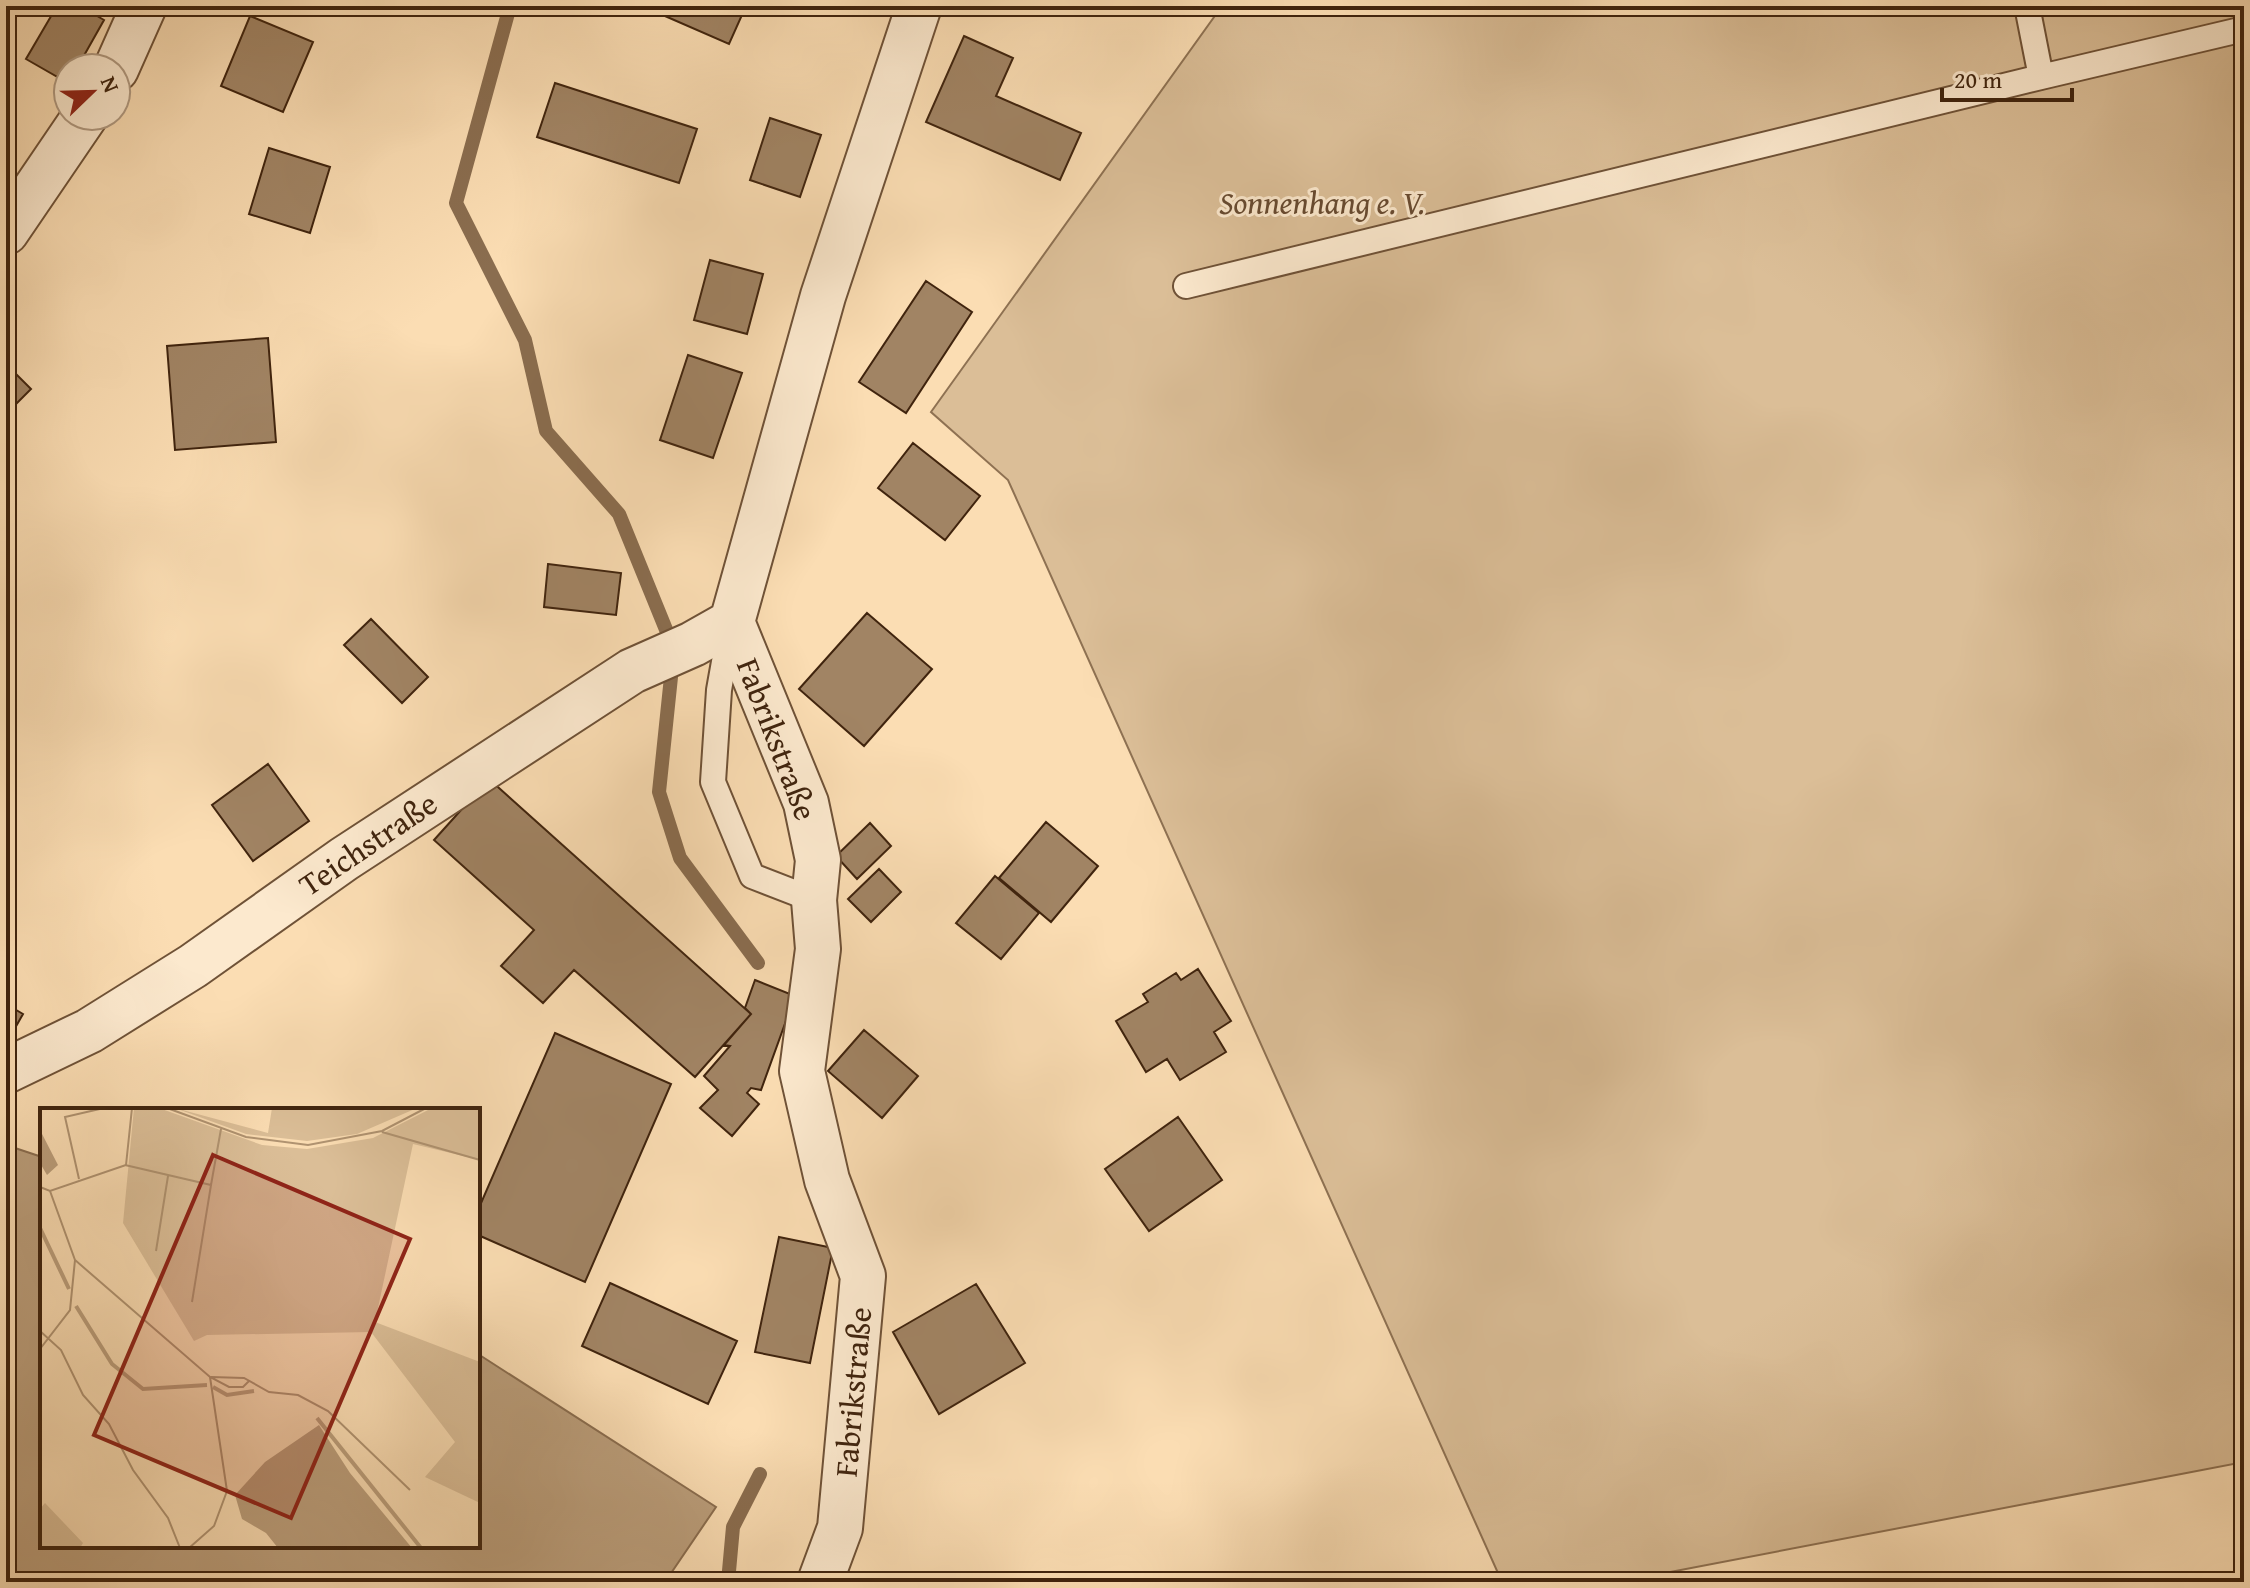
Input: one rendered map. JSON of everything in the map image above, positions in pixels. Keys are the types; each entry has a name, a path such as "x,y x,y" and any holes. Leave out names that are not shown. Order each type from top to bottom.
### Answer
{"street":[{"path":"124,52 144,6"},
{"name":"Fabrikstraße","path":"820,1582 840,1528 863,1276 827,1180 802,1071 818,949 814,900 818,860 806,803 732,622 823,296 919,6"},
{"path":"6,232 74,132"},
{"name":"Teichstraße","path":"6,1071 89,1031 193,966 344,859 632,671 693,644 732,622"}],"lane":[{"path":"2027,6 2041,77"},
{"path":"1186,286 2244,29"},
{"path":"732,622 719,690 713,782 752,876 814,900"}],"green space":[{"name":"Sonnenhang e. V.","path":"1222,6 2244,6 2244,1462 1618,1582 1502,1582 1008,480 931,412"}],"shaded area":[{"path":"6,1145 40,1156 40,1548 480,1548 480,1355 716,1507 665,1582 6,1582"}],"building":[{"path":"57,6 80,6 104,20 86,52 52,52 52,74 26,59"},
{"path":"642,6 746,6 729,44"},
{"path":"250,16 313,42 283,112 221,86"},
{"path":"964,36 1013,58 996,96 1081,133 1060,180 926,122"},
{"path":"555,83 697,129 679,183 537,137"},
{"path":"770,118 821,135 800,197 750,180"},
{"path":"269,148 330,167 310,233 249,214"},
{"path":"710,260 763,274 747,334 694,320"},
{"path":"926,281 972,312 906,413 859,382"},
{"path":"268,338 276,442 175,450 167,346"},
{"path":"688,355 742,373 713,458 660,440"},
{"path":"6,364 31,389 6,414"},
{"path":"913,443 980,496 945,540 878,488"},
{"path":"548,564 621,573 616,615 544,607"},
{"path":"867,613 932,669 864,746 799,689"},
{"path":"371,619 428,677 402,703 344,645"},
{"path":"268,764 309,821 253,861 212,805"},
{"path":"489,779 751,1014 695,1077 574,970 543,1003 501,966 534,930 434,840"},
{"path":"1046,822 1098,866 1051,922 999,878"},
{"path":"870,823 891,846 857,879 836,856"},
{"path":"879,869 901,892 871,922 848,899"},
{"path":"995,876 1039,913 1001,959 956,923"},
{"path":"1198,969 1231,1021 1214,1032 1226,1052 1180,1080 1167,1059 1146,1072 1116,1021 1148,1002 1143,994 1176,973 1181,980"},
{"path":"755,980 795,996 761,1090 751,1088 747,1093 759,1104 732,1136 700,1108 718,1090 704,1076 730,1046 724,1045 751,1014 745,1008"},
{"path":"6,1004 23,1014 6,1044"},
{"path":"864,1030 918,1076 882,1118 828,1071"},
{"path":"555,1033 671,1084 585,1282 480,1236 480,1205"},
{"path":"1178,1117 1222,1180 1149,1231 1105,1169"},
{"path":"779,1237 833,1248 810,1363 755,1352"},
{"path":"610,1283 737,1341 708,1404 582,1346"},
{"path":"976,1284 1025,1363 939,1414 893,1332"}],"waterway":[{"path":"510,6 456,203 525,340 546,431 619,514 667,632 671,677 659,792 680,858 758,963"},
{"path":"728,1582 733,1527 760,1474"}]}
